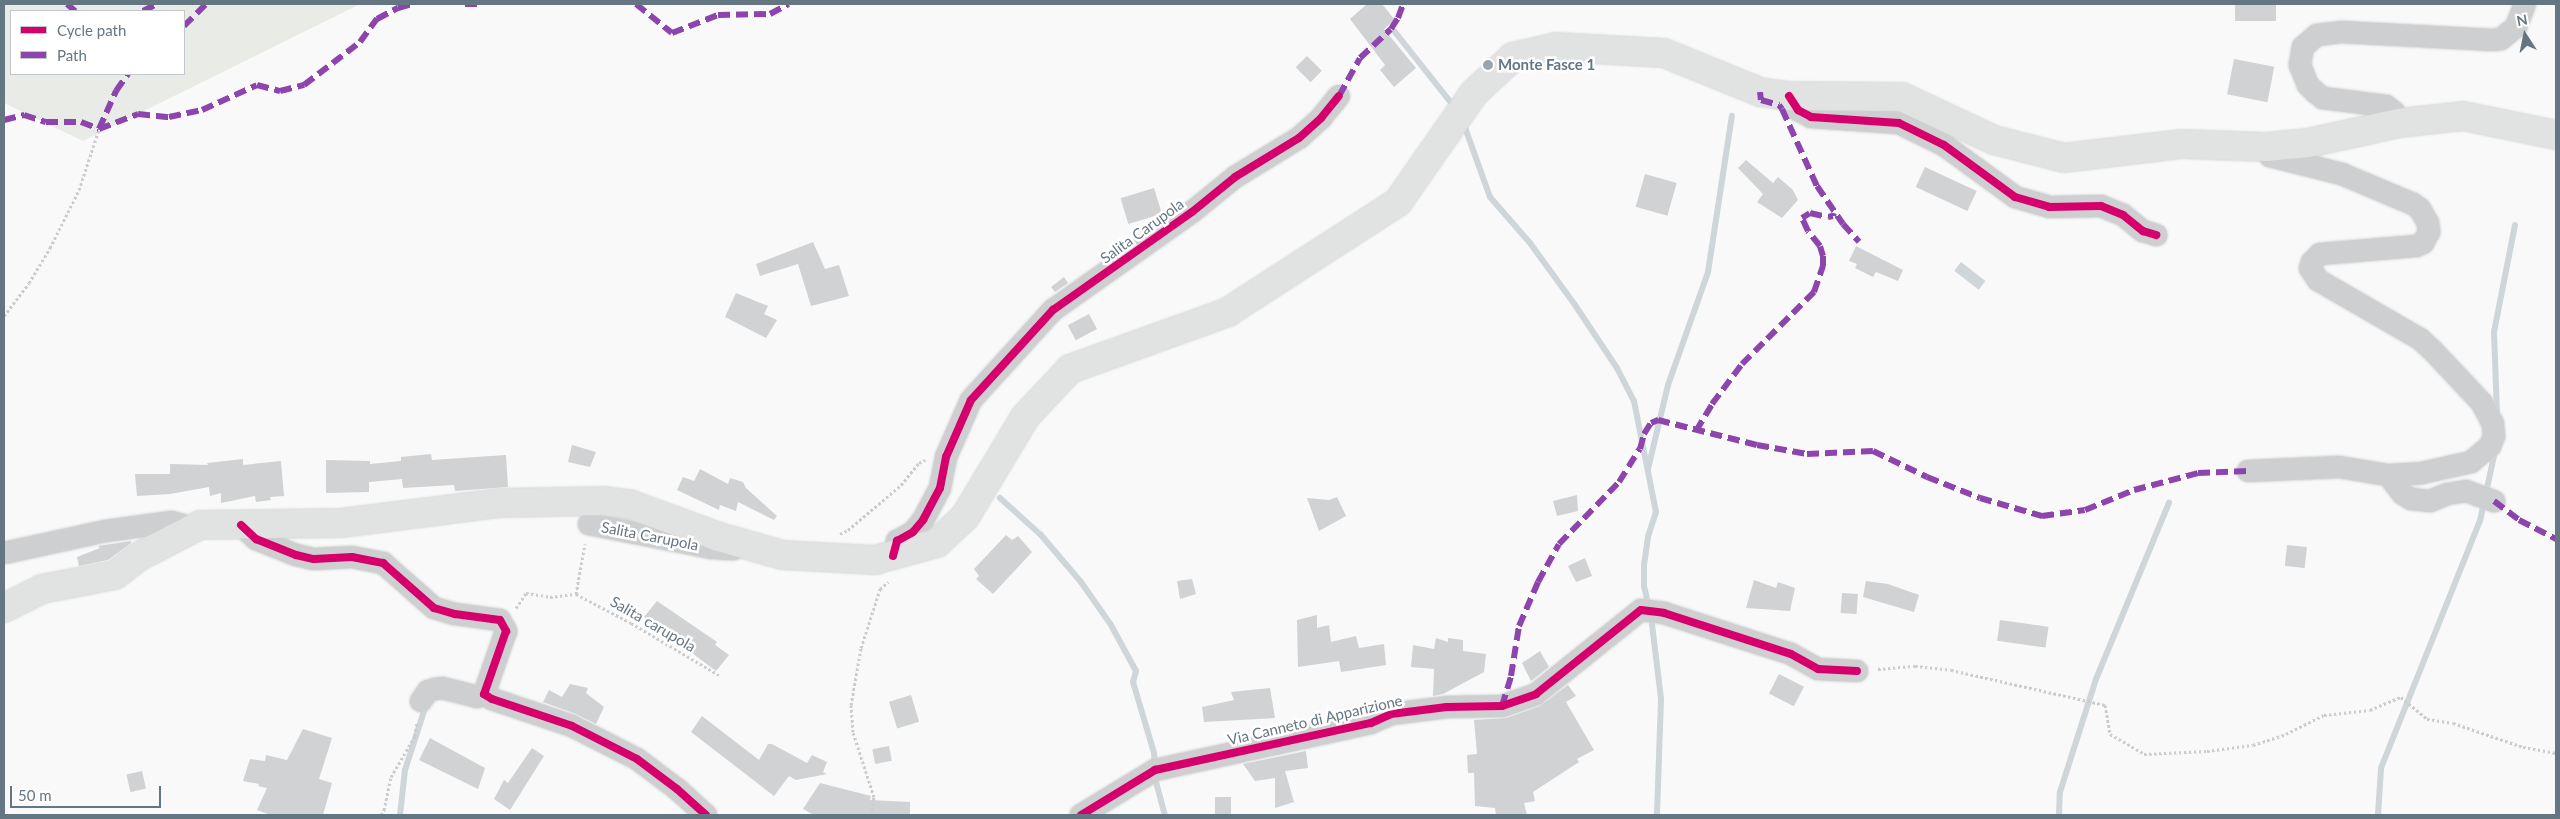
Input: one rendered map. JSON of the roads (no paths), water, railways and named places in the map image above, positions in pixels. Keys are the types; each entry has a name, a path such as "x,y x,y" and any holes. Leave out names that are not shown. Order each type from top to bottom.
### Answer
{"main road":[{"path":"4,608 42,589 116,575 138,557 200,525 341,523 499,503 604,502 646,508 700,530 782,555 875,560 937,543 965,517 1025,417 1070,369 1228,312 1398,202 1474,93 1513,57 1556,47 1664,53 1760,92 1789,96 1902,97 1994,140 2064,158 2182,144 2266,147 2308,143 2400,123 2463,116 2556,135"}],"street":[{"path":"2400,123 2394,112 2386,106 2323,98 2308,85 2300,65 2303,47 2317,35 2340,32 2501,39 2516,26 2525,4"},
{"name":"Salita Carupola","path":"894,555 897,541 906,538 923,520 940,488 946,457 971,400 1053,310 1185,218 1236,177 1300,138 1321,118 1339,96"},
{"path":"1789,96 1798,110 1811,117 1899,124 1944,145 2015,198 2049,207 2102,206 2123,215 2143,231 2156,234"},
{"path":"2248,471 2339,467 2388,475 2422,473 2470,462 2480,456 2490,446 2494,436 2493,424 2473,391 2427,345 2318,280 2310,268 2312,262 2320,254 2416,246 2426,238 2429,232 2428,223 2420,209 2413,204 2342,174 2270,156 2266,147"},
{"path":"2388,475 2403,494 2411,499 2430,501 2447,494 2466,492 2494,501"},
{"path":"4,552 106,531 171,522 194,528"},
{"name":"Salita Carupola","path":"589,524 712,548 755,548"},
{"path":"241,525 256,539 296,555 314,558 352,557 383,563 434,608 455,614 492,617 500,620 506,631 484,694 477,697 442,688 428,691 421,700"},
{"name":"Via Canneto di Apparizione","path":"1082,815 1155,770 1371,724 1391,714 1447,707 1502,706 1536,694 1641,610 1664,613 1791,654 1818,669 1857,671"},
{"path":"484,694 492,700 572,726 637,759 677,789 706,815"}],"waterway":[{"path":"1395,32 1456,109"},
{"path":"1648,469 1668,385 1708,272 1732,116"},
{"path":"1463,122 1490,197 1530,243 1575,305 1617,368 1634,401 1656,512 1648,537 1644,564 1644,586 1649,607"},
{"path":"2497,414 2494,332 2515,225"},
{"path":"2378,815 2381,768 2480,521 2495,451"},
{"path":"1000,498 1041,535 1081,582 1111,625 1136,671 1133,682 1154,753 1156,782 1165,815"},
{"path":"2059,815 2060,792 2096,679 2169,503"},
{"path":"1651,616 1661,699 1657,815"},
{"path":"400,815 405,770 426,705"}],"place":[{"name":"Monte Fasce 1","path":"1488,65"}]}
